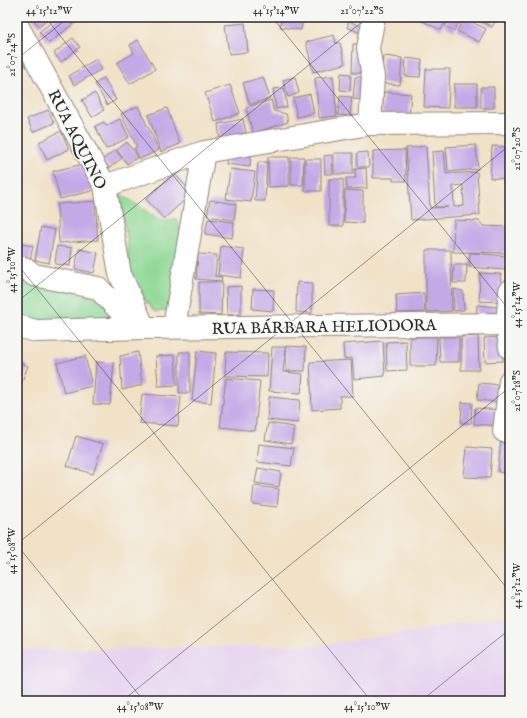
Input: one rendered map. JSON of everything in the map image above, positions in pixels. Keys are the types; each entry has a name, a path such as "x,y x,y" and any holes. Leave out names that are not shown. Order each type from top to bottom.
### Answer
{"street":[{"path":"370,124 373,77 368,48 374,17"},
{"name":"RUA AQUINO","path":"17,25 105,186 120,274 141,328"},
{"path":"105,186 204,152 370,124 510,123"},
{"path":"174,328 204,152"},
{"path":"17,266 26,269 34,275 98,288 141,328"},
{"path":"98,288 120,274"},
{"path":"510,291 508,324 510,348"},
{"name":"RUA BÁRBARA HELIODORA","path":"17,326 36,332 141,328 508,324"},
{"path":"504,431 510,381"}],"shaded area":[{"path":"510,616 510,701 17,701 17,648 22,650 324,645"}],"green space":[{"path":"119,193 160,220 177,219 181,233 171,310 155,312 137,290 129,267 127,239"},
{"path":"17,274 103,300 115,320 82,326 17,320"}],"building":[{"path":"31,17 49,17 39,26"},
{"path":"58,17 82,17 49,43 39,32"},
{"path":"282,17 303,17 301,30 280,27"},
{"path":"414,17 442,17 447,19 441,30"},
{"path":"444,17 462,17 454,31 445,26 448,19"},
{"path":"473,17 498,17 492,27"},
{"path":"464,18 486,29 479,42 457,31"},
{"path":"349,21 362,27 360,33 347,27"},
{"path":"245,23 248,52 229,54 225,25"},
{"path":"334,35 336,43 340,43 345,64 313,72 306,42"},
{"path":"73,38 80,47 61,62 54,53"},
{"path":"138,40 155,69 130,84 117,63 134,53 130,45"},
{"path":"17,42 29,62 17,69"},
{"path":"353,44 362,44 362,73 352,73"},
{"path":"383,56 402,58 400,85 381,83"},
{"path":"406,58 422,60 420,77 405,76"},
{"path":"96,59 102,69 74,85 69,76"},
{"path":"426,69 450,69 448,108 424,107"},
{"path":"341,73 351,74 350,91 340,90"},
{"path":"333,76 337,116 319,118 315,78"},
{"path":"263,77 270,98 250,105 243,83"},
{"path":"295,77 299,93 288,97 283,80"},
{"path":"355,77 369,77 368,100 353,99"},
{"path":"104,78 116,100 107,105 95,84"},
{"path":"454,84 477,84 477,107 454,107"},
{"path":"230,85 240,113 215,122 205,93"},
{"path":"481,87 494,87 494,108 481,108"},
{"path":"284,88 287,107 276,109 273,89"},
{"path":"384,92 411,94 409,116 382,114"},
{"path":"95,93 104,110 92,117 82,100"},
{"path":"310,94 314,113 297,117 293,98"},
{"path":"340,96 352,97 350,116 338,115"},
{"path":"271,100 274,111 286,114 288,122 253,133 246,108"},
{"path":"138,106 159,150 140,159 134,148 137,147 121,114"},
{"path":"167,108 180,144 161,152 148,115"},
{"path":"48,110 54,123 33,132 27,119"},
{"path":"120,119 129,137 106,149 95,126 104,122 106,126"},
{"path":"243,119 246,133 220,139 218,124"},
{"path":"61,131 69,149 47,160 39,142"},
{"path":"127,142 138,157 127,164 117,150"},
{"path":"476,145 478,169 448,172 446,147"},
{"path":"426,146 430,208 448,207 435,207 432,152 444,151 446,174 477,172 480,215 411,220 406,148","holes":["463,185 464,206 454,207 453,186"]},
{"path":"492,146 510,147 510,179 490,178"},
{"path":"115,150 122,158 109,168 103,159"},
{"path":"405,150 406,181 393,181 393,178 373,178 373,151"},
{"path":"228,151 251,153 250,167 226,164"},
{"path":"368,152 369,167 357,167 357,153"},
{"path":"334,153 353,153 353,174 334,174"},
{"path":"332,155 333,174 325,174 324,156"},
{"path":"268,157 289,157 289,186 269,187"},
{"path":"291,157 304,157 303,185 291,185"},
{"path":"305,159 321,159 321,191 305,191"},
{"path":"258,162 267,162 265,201 255,201"},
{"path":"88,163 95,190 60,199 53,171"},
{"path":"366,168 367,188 347,189 346,178 356,178 355,169"},
{"path":"230,169 255,172 251,202 226,199"},
{"path":"174,173 192,193 164,219 146,199"},
{"path":"329,179 343,179 343,226 329,226"},
{"path":"345,190 363,191 363,223 344,222"},
{"path":"210,200 236,204 234,220 207,216"},
{"path":"95,201 98,240 59,243 57,204"},
{"path":"208,219 234,222 232,238 205,234"},
{"path":"454,220 479,221 483,226 510,227 509,253 453,252"},
{"path":"41,227 55,230 49,263 35,260"},
{"path":"17,243 33,246 30,261 17,258"},
{"path":"57,246 72,248 70,266 55,264"},
{"path":"221,246 244,249 241,278 218,275"},
{"path":"79,249 98,253 94,273 75,269"},
{"path":"426,250 451,250 452,311 426,312"},
{"path":"470,253 507,256 505,270 469,267"},
{"path":"198,254 217,255 215,276 222,277 221,281 196,279"},
{"path":"454,265 467,265 466,283 453,283"},
{"path":"480,273 501,274 499,302 479,301"},
{"path":"199,282 222,282 221,315 199,314"},
{"path":"297,282 312,283 312,313 296,312"},
{"path":"241,286 241,314 227,315 226,287"},
{"path":"253,289 274,290 273,311 252,309"},
{"path":"453,289 463,291 464,310 454,311"},
{"path":"424,293 425,312 397,313 396,295"},
{"path":"477,305 497,307 496,319 476,317"},
{"path":"478,336 479,370 461,370 461,337"},
{"path":"410,337 437,337 436,366 410,366"},
{"path":"439,337 459,337 459,362 440,362"},
{"path":"502,337 503,361 485,362 484,338"},
{"path":"383,341 385,376 354,379 352,358 344,359 343,344"},
{"path":"406,341 407,370 387,371 386,342"},
{"path":"286,346 306,347 305,371 286,371"},
{"path":"272,347 286,347 283,372 303,374 301,393 269,391"},
{"path":"197,351 216,353 211,403 192,401"},
{"path":"138,352 142,385 122,390 120,356"},
{"path":"179,352 190,352 190,393 179,393"},
{"path":"226,352 268,353 267,377 225,376"},
{"path":"175,355 177,385 158,386 156,356"},
{"path":"85,356 92,386 64,393 57,363"},
{"path":"351,360 353,396 340,396 340,408 312,410 310,362"},
{"path":"17,361 28,366 17,394"},
{"path":"96,362 114,363 110,405 93,404"},
{"path":"226,378 260,381 255,431 220,427"},
{"path":"479,383 502,385 500,402 477,400"},
{"path":"142,394 181,397 178,426 139,423"},
{"path":"269,397 300,400 298,423 267,420"},
{"path":"462,402 472,403 471,423 461,423"},
{"path":"475,408 501,410 500,426 474,424"},
{"path":"268,423 294,427 291,444 265,440"},
{"path":"76,436 103,444 93,474 67,466"},
{"path":"501,437 510,437 510,474 498,472"},
{"path":"259,444 294,448 291,466 257,462"},
{"path":"467,447 492,449 490,478 464,477"},
{"path":"258,468 281,472 279,487 255,483"},
{"path":"254,486 279,489 277,507 252,504"}]}
